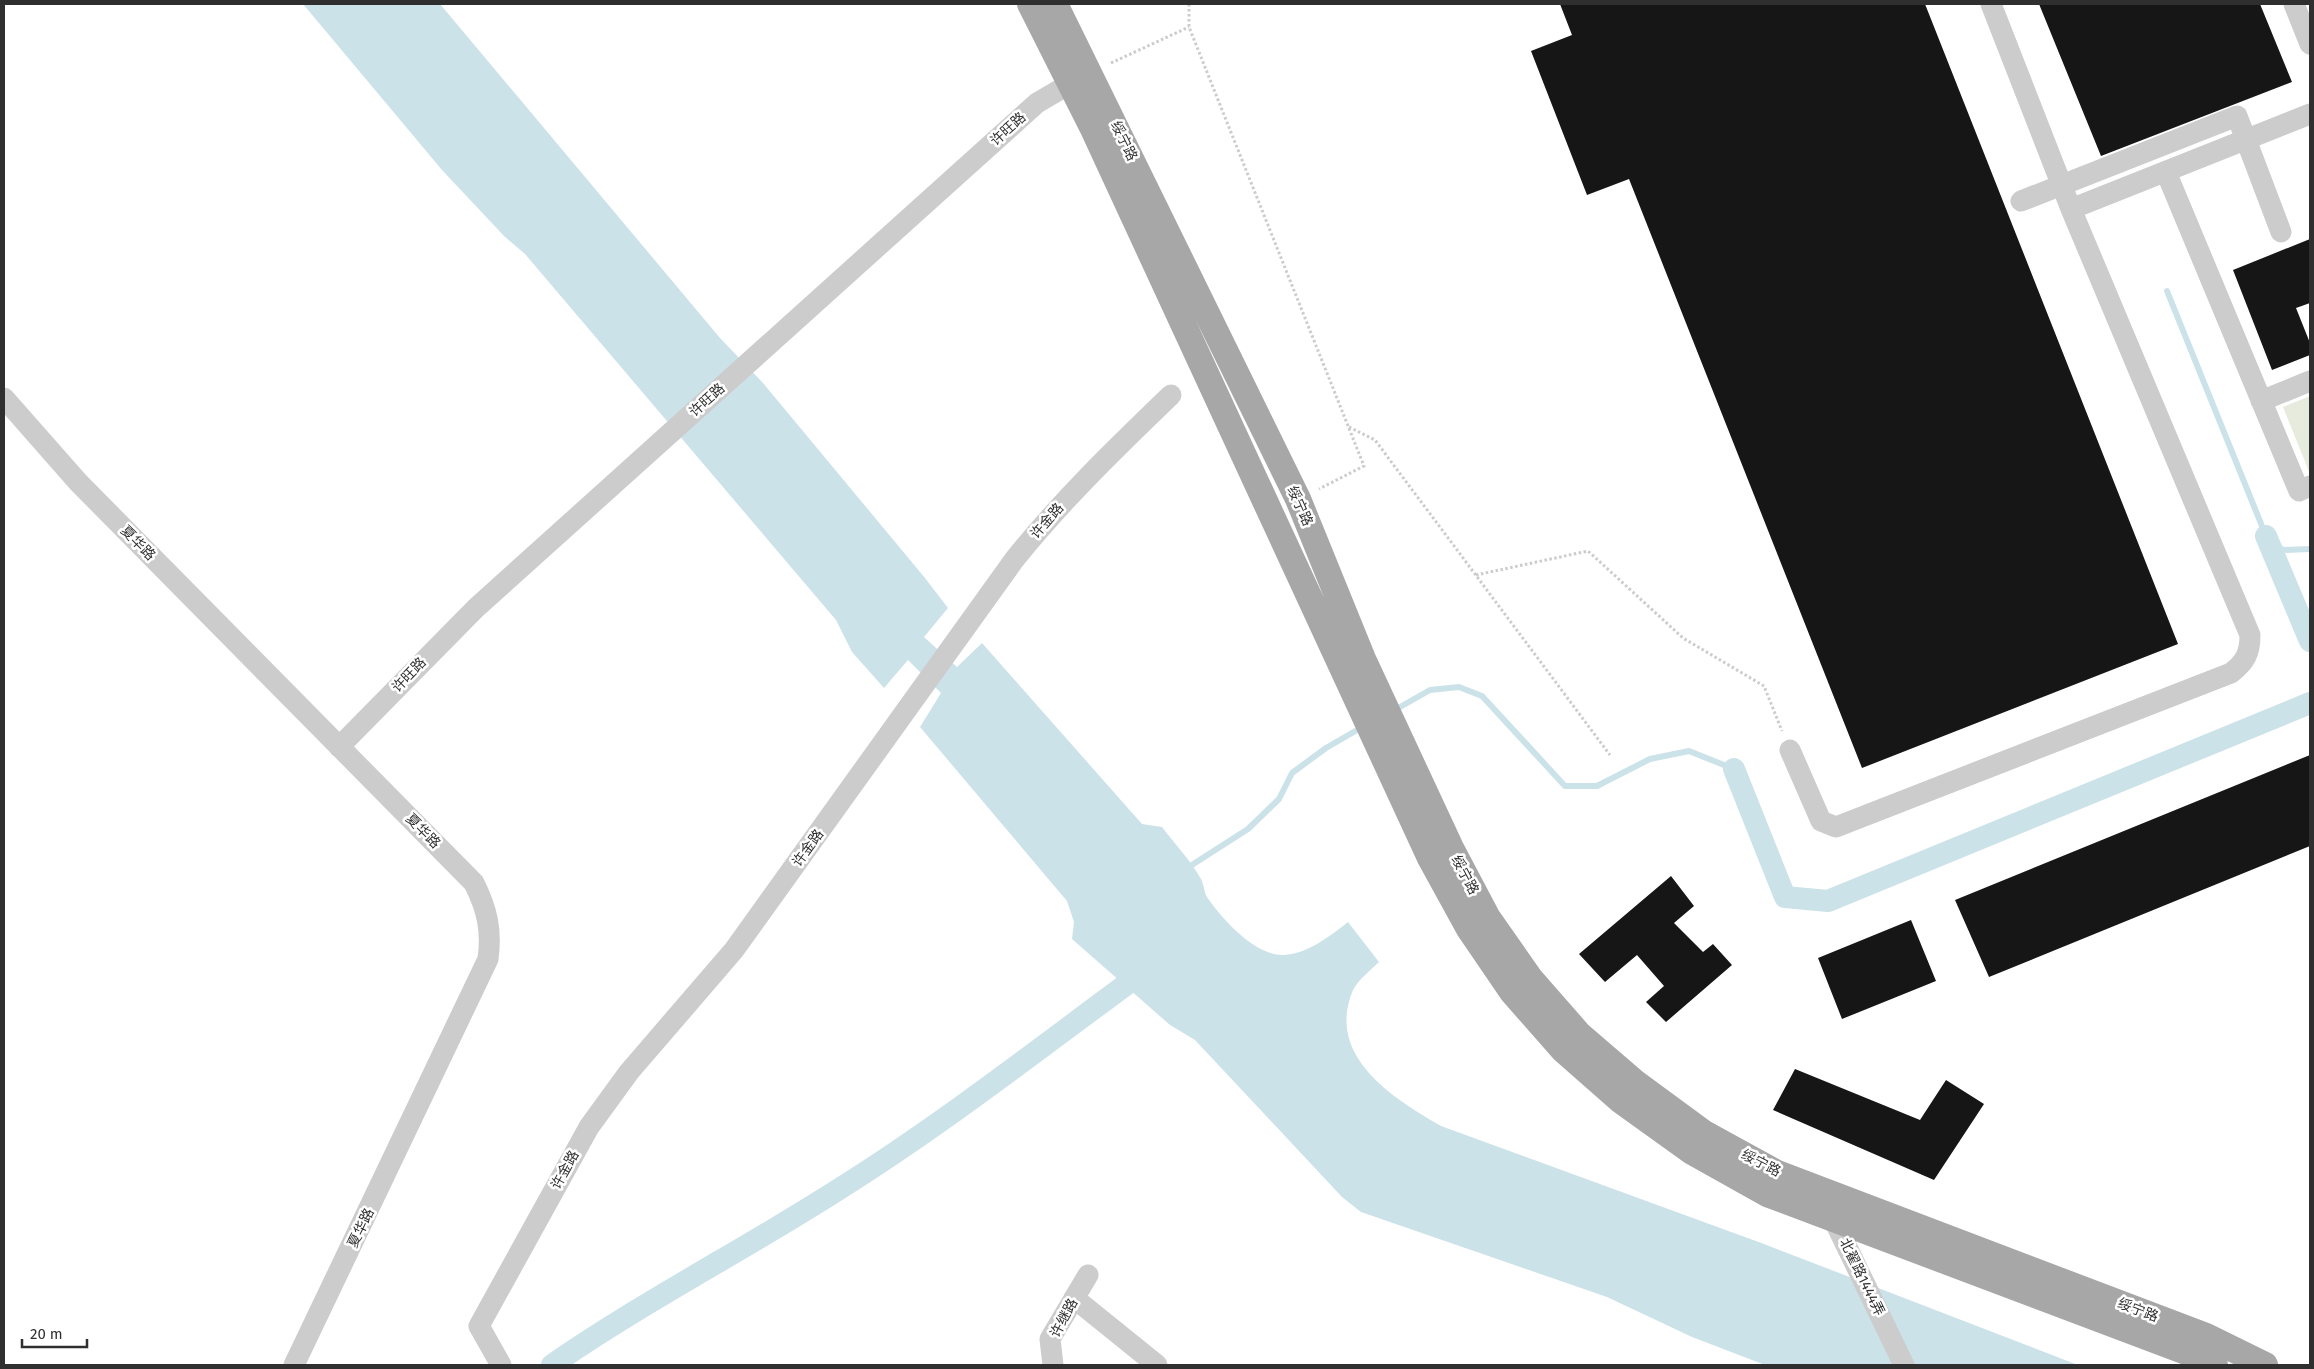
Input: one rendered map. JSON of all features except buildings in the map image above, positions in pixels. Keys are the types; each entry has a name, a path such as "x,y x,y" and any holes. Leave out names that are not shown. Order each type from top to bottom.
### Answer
{"main road":[{"name":"绥宁路","path":"1030,4 1080,78 1298,499 1354,666"},
{"name":"绥宁路","path":"1055,4 1080,78 1094,131 1380,721 1488,918 1530,978 1579,1034 1636,1083 1704,1133 1777,1173 2206,1336 2265,1365"},
{"name":"绥宁路","path":"1380,721 1430,858 1469,930 1512,992 1563,1050 1621,1101 1692,1152 1767,1194 2197,1356 2215,1365"}],"street":[{"path":"1790,750 1821,821 1836,826 2231,673 2244,663 2250,651 2250,636 2061,185 1991,4"},
{"path":"2294,4 2310,44"},
{"name":"许旺路","path":"339,746 476,608 1037,103 1080,78"},
{"path":"2071,209 2310,114"},
{"path":"2021,201 2237,116 2282,232"},
{"path":"2166,172 2299,491 2310,486"},
{"path":"2261,401 2310,381"},
{"name":"许金路","path":"498,1360 479,1326 589,1127 629,1072 734,950 1040,527 1099,464 1171,395"},
{"name":"夏华路","path":"4,398 78,482 474,882 483,901 491,936 488,959 294,1365"},
{"name":"北翟路1444弄","path":"1820,1190 1904,1365"},
{"name":"许继路","path":"1052,1365 1050,1339 1088,1275"},
{"path":"1074,1298 1158,1365"}],"path":[{"path":"1189,4 1189,27 1364,466 1298,499"},
{"path":"1080,78 1189,27"},
{"path":"1348,426 1374,440 1610,755"},
{"path":"1476,575 1588,551 1683,638 1764,686 1790,750"}],"shaded area":[{"path":"2310,396 2310,474 2283,407"}],"water":[{"path":"303,4 440,4 720,338 763,383 948,608 924,637 957,667 982,643 1142,824 1162,827 1197,872 1206,895 1213,906 1240,935 1251,943 1273,954 1293,954 1310,948 1348,922 1379,962 1361,979 1353,990 1347,1014 1348,1035 1356,1055 1368,1072 1403,1102 1441,1126 1764,1244 2078,1365 1765,1365 1692,1337 1607,1297 1361,1212 1342,1197 1195,1040 1170,1025 1072,939 1074,922 1067,901 920,727 941,693 908,660 884,688 852,652 836,620 525,254 504,236 442,170"}],"waterway":[{"path":"2167,291 2266,536 2283,550 2310,549"},
{"path":"2266,536 2310,641"},
{"path":"1393,711 1430,690 1459,687 1482,696 1565,786 1597,786 1650,759 1689,751 1734,769"},
{"path":"1734,769 1785,897 1828,901 2310,703"},
{"path":"1184,870 1248,829 1279,799 1292,773 1326,748 1364,726"},
{"path":"552,1365 657,1298 801,1213 877,1165 995,1082 1150,967"}]}
